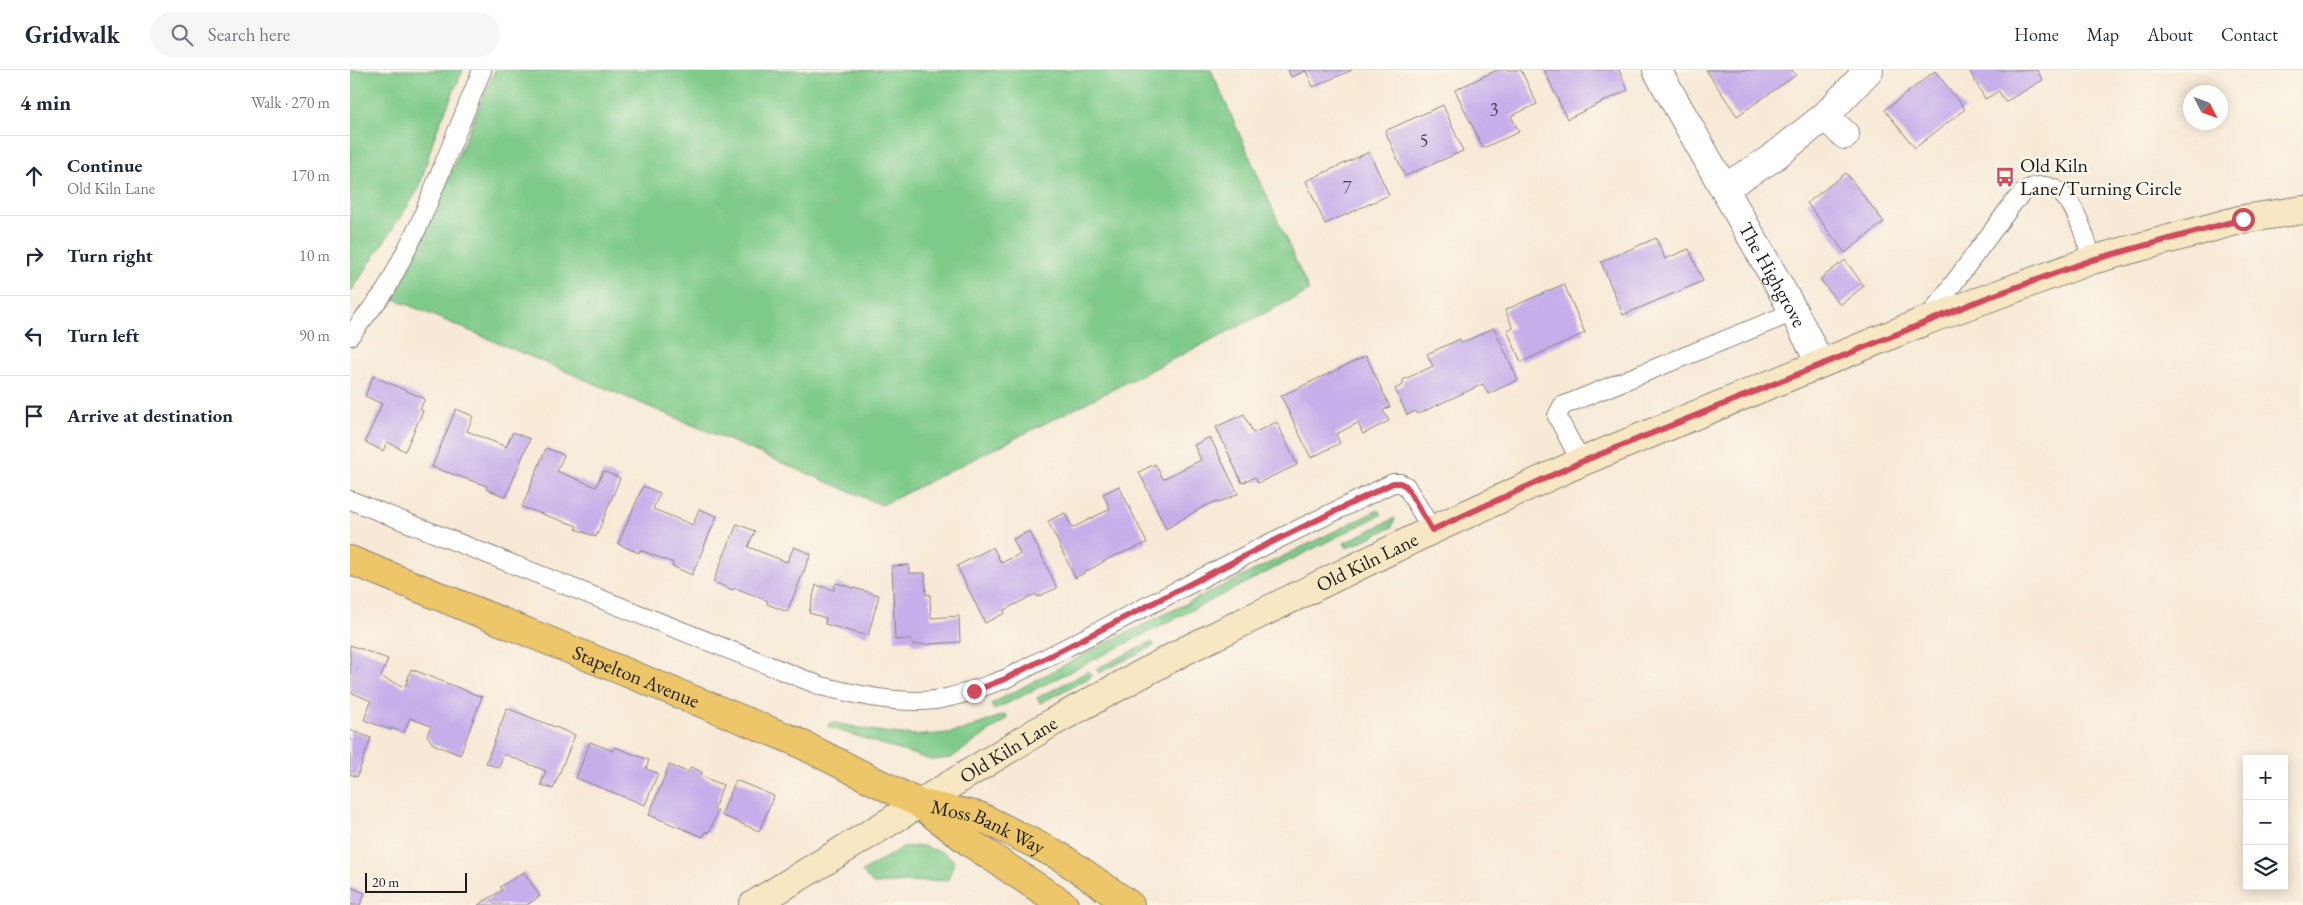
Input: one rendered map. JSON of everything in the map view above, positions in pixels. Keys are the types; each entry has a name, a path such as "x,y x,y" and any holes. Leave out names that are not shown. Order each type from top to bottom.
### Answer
{"highway":[{"name":"Stapelton Avenue","path":"350,560 795,741 918,803"},
{"name":"Moss Bank Way","path":"918,803 969,842 1064,905"},
{"name":"Moss Bank Way","path":"918,803 980,816 1061,856 1130,905"}],"main road":[{"name":"Old Kiln Lane","path":"752,905 1053,722 1186,650 1432,530 1581,462 1925,321 2092,260 2243,219 2303,210"}],"street":[{"name":"The Highgrove","path":"1657,70 1794,312 1820,363"},
{"path":"1724,188 1771,159 1825,116 1869,70"},
{"path":"1825,116 1845,135"}],"lane":[{"path":"350,336 386,290 419,226 482,70"},
{"path":"1925,321 2014,202 2028,189 2040,186 2056,189 2067,198 2076,211 2092,260"},
{"path":"1581,462 1557,416 1562,406 1794,312"},
{"path":"350,500 821,686 861,696 897,700 935,700 974,691 1005,679 1268,544 1393,483 1400,483 1406,486 1432,530"}],"green space":[{"path":"350,70 463,70 434,137 419,189 350,293"},
{"path":"495,70 1211,70 1309,291 882,505 387,296 409,270"},
{"path":"1378,510 1382,514 994,710 991,704 1104,644"},
{"path":"1395,518 1392,527 1347,548 1344,543"},
{"path":"1151,642 1155,645 1099,673 1096,669"},
{"path":"1089,671 1091,677 1040,703 1037,698"},
{"path":"1006,714 1007,719 951,758 931,760 828,727 831,722 896,734 929,735 973,727"},
{"path":"923,846 945,853 954,861 948,880 873,884 862,872 903,847"}],"building":[{"path":"1288,70 1352,70 1313,87 1306,71 1291,77"},
{"path":"1497,70 1521,70 1537,104 1511,116 1519,132 1483,148 1455,90"},
{"path":"1544,70 1619,70 1628,90 1567,119"},
{"path":"1706,70 1792,70 1796,75 1737,116"},
{"path":"1969,70 2037,70 2043,80 2005,102 1999,91 1985,99"},
{"path":"1935,71 1965,109 1915,148 1885,110"},
{"path":"1443,105 1463,151 1405,176 1385,131"},
{"path":"1369,152 1389,195 1325,224 1306,181"},
{"path":"1846,173 1884,222 1845,253 1807,203"},
{"path":"1656,238 1665,259 1689,249 1703,281 1623,315 1601,262"},
{"path":"1845,260 1864,286 1840,305 1820,279"},
{"path":"1564,284 1585,333 1521,362 1507,330 1513,328 1505,310"},
{"path":"1494,328 1518,380 1488,394 1483,384 1418,414 1416,411 1407,415 1395,389 1403,385 1403,380 1433,366 1427,354 1460,339 1462,343"},
{"path":"1366,356 1390,407 1383,410 1389,421 1363,434 1358,423 1336,434 1340,443 1311,458 1281,396"},
{"path":"373,376 425,399 420,409 423,411 405,451 387,442 383,451 365,442 382,404 365,396"},
{"path":"456,409 473,416 467,431 506,447 513,432 530,439 506,497 486,489 487,486 432,467"},
{"path":"1244,414 1253,433 1277,422 1297,465 1258,483 1255,477 1242,483 1216,427"},
{"path":"1210,437 1238,494 1201,508 1166,529 1139,472 1155,464 1163,479 1201,460 1194,445"},
{"path":"546,448 564,455 557,471 596,487 603,471 620,478 596,537 576,529 577,526 522,507"},
{"path":"643,486 660,493 653,509 693,525 699,509 717,516 692,575 672,566 673,563 640,550 639,553 618,544"},
{"path":"1119,486 1147,543 1110,558 1075,578 1048,521 1065,513 1072,528 1110,509 1103,494"},
{"path":"737,524 755,531 748,547 787,562 794,547 811,554 787,612 767,604 768,601 751,594 735,588 733,590 713,582"},
{"path":"1030,531 1057,588 1037,597 1036,594 1004,610 1005,613 985,623 957,566 993,547 1001,563 1020,554 1013,539"},
{"path":"909,565 909,573 925,573 926,595 930,594 931,618 959,616 960,642 914,645 910,639 895,640 892,566"},
{"path":"836,583 879,595 868,636 825,624 826,618 809,613 816,585 834,590"},
{"path":"350,645 388,659 381,677 392,682 405,687 411,669 482,697 460,755 433,744 427,735 431,726 410,718 404,733 364,720 371,701 350,692"},
{"path":"507,708 575,735 553,789 541,785 546,771 504,754 499,768 486,763"},
{"path":"350,730 371,738 357,777 350,774"},
{"path":"590,742 613,751 615,747 649,760 646,769 658,773 645,805 576,778"},
{"path":"669,765 688,772 691,767 702,772 701,776 723,785 714,809 718,810 709,833 706,831 703,837 649,815"},
{"path":"736,780 774,796 759,831 721,815"},
{"path":"524,872 540,896 527,905 478,905 502,890 500,887"},
{"path":"350,887 365,893 360,905 350,905"}],"place":[{"name":"Old Kiln Lane/Turning Circle","path":"2005,177"}],"route":[{"path":"974,691 1005,679 1268,544 1393,483 1400,483 1406,486 1432,530 1581,462 1820,363 1981,300 2092,260 2243,219"}]}
